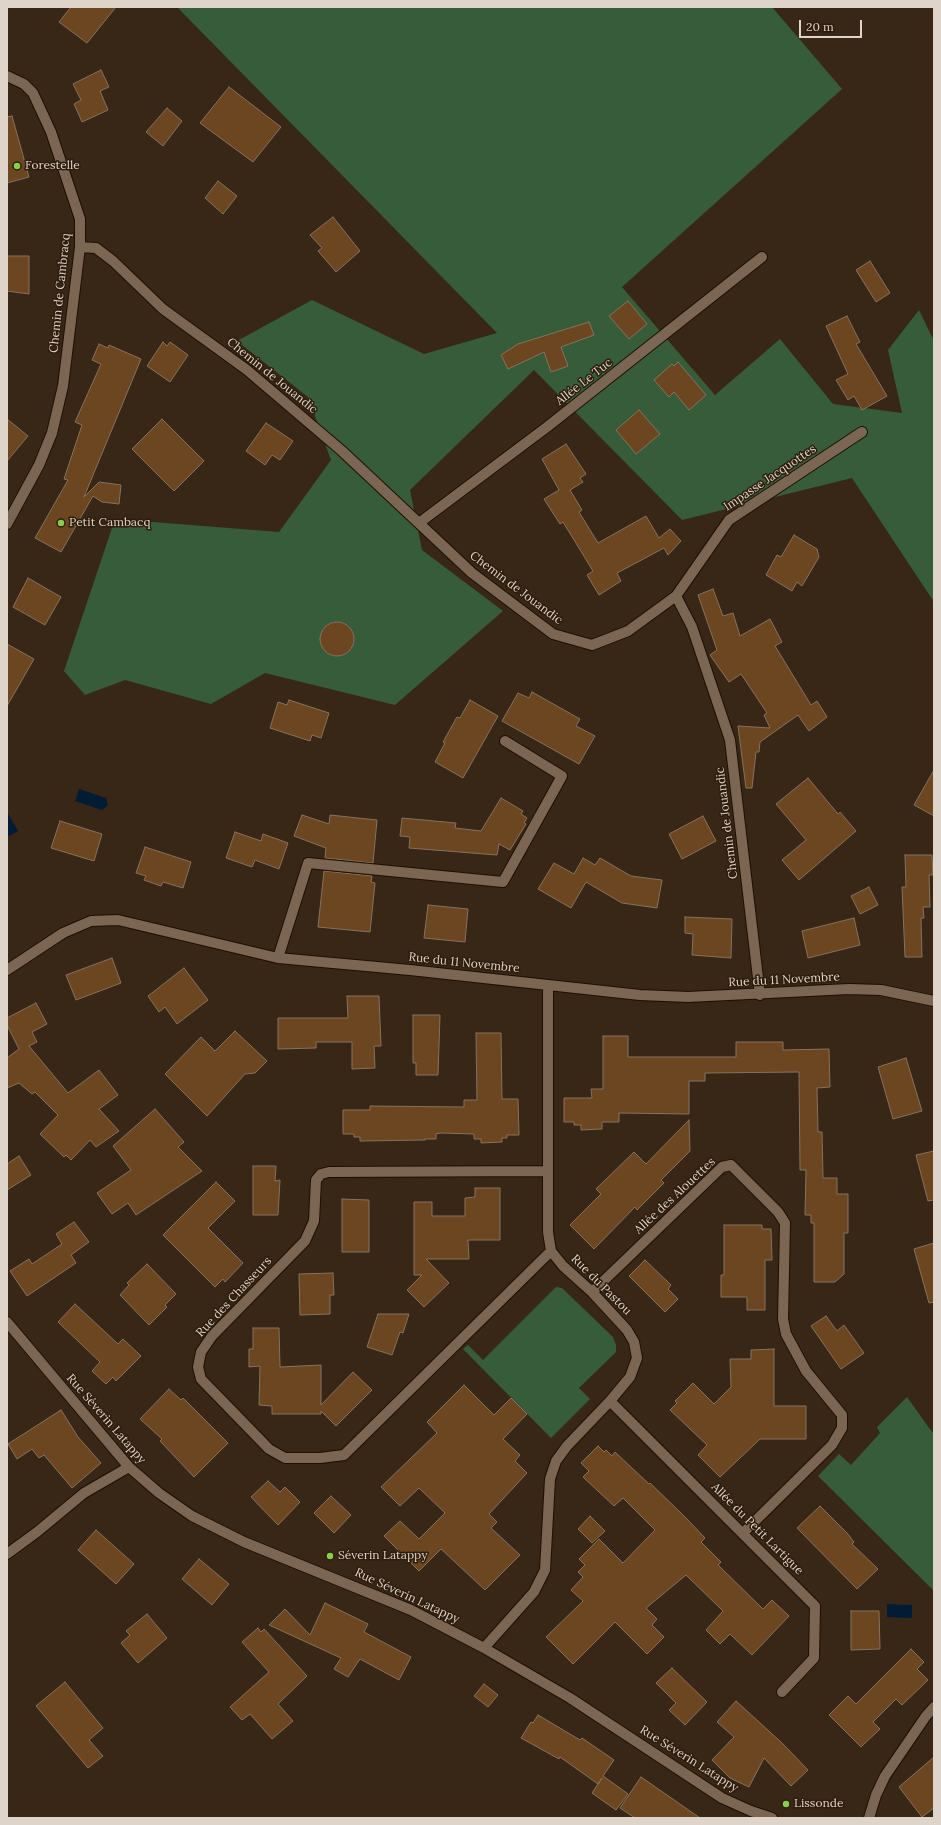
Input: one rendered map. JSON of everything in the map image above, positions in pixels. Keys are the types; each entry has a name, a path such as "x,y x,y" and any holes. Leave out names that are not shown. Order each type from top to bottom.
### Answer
{"street":[{"name":"Chemin de Cambracq","path":"7,76 24,84 33,93 51,132 80,219 80,247 63,386 52,433 39,465 7,524"},
{"name":"Chemin de Jouandic","path":"80,247 96,248 113,261 164,309 247,370 342,451 472,573 553,634 592,645 628,631 676,596 692,627 730,740 760,995"},
{"name":"Allée Le Tuc","path":"419,523 547,427 762,257"},
{"name":"Impasse Jacquottes","path":"676,596 729,520 862,432"},
{"path":"278,958 308,863 503,882 562,776 505,741"},
{"name":"Rue du 11 Novembre","path":"7,970 64,933 91,921 118,920 278,958 640,995 688,997 760,995 849,989 881,990 934,1001"},
{"path":"548,985 548,1232 551,1251"},
{"name":"Allée des Alouettes","path":"592,1292 722,1167 731,1165 778,1212 785,1223 783,1319 786,1334 806,1371 842,1415 842,1428 832,1445 744,1533"},
{"name":"Rue des Chasseurs","path":"548,1171 336,1172 321,1174 316,1180 314,1222 305,1241 212,1336 201,1352 198,1367 201,1380 269,1450 285,1458 320,1458 344,1455 551,1251"},
{"name":"Rue du Pastou","path":"484,1648 534,1592 545,1570 550,1479 556,1461 566,1446 610,1402 630,1377 637,1358 634,1342 627,1330 592,1292 563,1266 551,1251"},
{"name":"Rue Séverin Latappy","path":"7,1322 128,1467 159,1493 192,1516 244,1542 411,1610 484,1648 570,1698 722,1798 751,1811 772,1818"},
{"name":"Allée du Petit Lartigue","path":"610,1402 744,1533 815,1606 814,1658 782,1692"},
{"path":"7,1554 37,1532 84,1493 128,1467"},
{"path":"869,1818 876,1795 885,1776 926,1716 934,1707"}],"green space":[{"path":"177,7 772,7 842,89 622,287 715,395 780,339 833,404 902,413 888,350 919,310 934,341 934,602 852,478 682,520 534,370 410,490 422,550 503,611 395,705 265,673 211,704 125,680 85,695 64,671 115,519 279,532 331,460 308,397 237,341 312,300 424,354 497,333"},
{"path":"556,1287 562,1288 613,1337 616,1345 616,1352 579,1388 590,1399 551,1438 463,1349 468,1345 483,1360"},
{"path":"907,1397 932,1432 934,1431 934,1591 818,1476 839,1454 851,1465 880,1433 877,1427"}],"water":[{"path":"79,789 106,798 108,805 102,810 75,801"},
{"path":"7,812 18,831 7,837"},
{"path":"887,1604 912,1605 912,1618 887,1617"}],"building":[{"path":"71,7 116,7 87,43 59,22"},
{"path":"101,70 109,87 100,91 108,110 82,122 74,104 81,100 73,84"},
{"path":"229,87 281,127 253,162 200,123"},
{"path":"167,108 182,121 163,146 146,132"},
{"name":"Forestelle","path":"12,116 29,177 7,183 7,117"},
{"path":"218,181 237,196 223,214 205,198"},
{"path":"333,217 360,251 336,272 318,251 322,248 310,235"},
{"path":"7,256 29,256 29,294 7,291"},
{"path":"870,261 890,293 876,302 856,270"},
{"path":"628,301 647,324 629,339 609,316"},
{"path":"847,316 860,342 856,344 887,396 862,410 854,396 848,400 836,380 848,374 826,326"},
{"path":"589,322 594,335 561,347 568,366 551,372 544,352 508,369 501,355 518,344"},
{"path":"163,342 167,346 170,342 188,355 170,382 147,366"},
{"path":"99,344 108,348 109,345 141,359 84,497 99,482 121,485 119,504 102,502 93,496 61,552 35,538 68,480 64,479 82,425 75,422 101,364 92,360"},
{"path":"678,362 706,395 689,410 674,392 669,397 654,380 672,364 674,366"},
{"path":"639,410 660,434 636,454 616,430"},
{"path":"7,419 28,436 7,461"},
{"path":"162,419 204,461 174,491 132,449"},
{"path":"266,423 293,441 280,460 272,455 265,465 246,451"},
{"path":"566,444 586,474 580,478 583,482 570,490 582,510 579,512 598,543 646,516 659,538 670,529 681,541 668,555 664,548 617,573 621,581 599,595 587,575 593,571 563,522 560,524 544,499 559,490 542,459"},
{"path":"794,535 817,549 819,557 802,586 797,582 792,591 766,575 777,555 781,557"},
{"path":"28,578 61,597 45,625 13,607"},
{"path":"713,589 723,616 733,613 740,636 770,619 782,642 775,646 811,705 817,701 827,717 809,731 798,715 760,742 759,752 756,752 752,788 746,788 738,726 770,728 764,715 767,713 741,674 729,682 710,655 717,650 698,595"},
{"path":"334,622 340,622 344,623 351,629 354,639 353,646 347,653 340,656 334,656 330,655 323,649 320,642 320,636 321,632 327,625"},
{"path":"7,644 34,659 7,706"},
{"path":"532,692 580,719 576,726 595,736 579,764 502,721 518,693 529,698"},
{"path":"289,700 329,713 321,738 312,735 310,741 270,728 278,702 287,705"},
{"path":"470,700 498,716 463,778 435,762 445,743 443,742 457,717 460,718"},
{"path":"934,770 934,816 914,805"},
{"path":"808,778 838,814 840,812 856,831 799,880 782,860 806,840 776,804"},
{"path":"501,798 523,811 521,814 527,818 524,823 526,824 510,850 499,844 497,855 409,848 410,837 400,836 402,818 456,823 455,828 481,831"},
{"path":"302,815 329,824 330,815 377,820 373,863 325,858 326,848 294,836"},
{"path":"703,816 716,841 682,859 669,834"},
{"path":"60,821 102,834 94,861 51,848"},
{"path":"235,832 261,841 263,834 288,843 279,869 255,860 252,867 226,858"},
{"path":"145,847 191,862 183,888 163,882 161,886 144,880 146,876 136,873"},
{"path":"905,855 932,855 933,875 929,875 930,907 923,907 924,918 921,918 922,957 905,957 902,887 906,887"},
{"path":"583,858 595,865 600,858 631,876 662,880 657,908 622,903 586,882 571,908 538,889 554,863 574,874"},
{"path":"324,871 372,876 371,882 375,883 370,932 318,927"},
{"path":"869,887 878,905 860,914 851,896"},
{"path":"428,905 468,909 465,942 424,938"},
{"path":"685,917 732,919 731,958 692,955 693,934 685,933"},
{"path":"854,918 860,945 808,958 802,931"},
{"path":"112,958 121,983 76,1000 66,975"},
{"path":"184,968 208,1000 177,1024 165,1007 159,1012 148,996"},
{"path":"347,996 379,996 381,1046 374,1046 375,1068 352,1069 352,1042 316,1042 316,1048 278,1049 278,1018 348,1018"},
{"path":"36,1003 47,1024 32,1032 37,1042 29,1046 68,1093 99,1070 118,1095 99,1109 119,1131 96,1147 90,1140 71,1160 66,1155 64,1157 40,1134 58,1115 35,1092 32,1094 19,1083 7,1088 7,1058 19,1049 7,1025 7,1018"},
{"path":"413,1015 440,1015 438,1075 416,1075 416,1063 413,1063"},
{"path":"235,1031 267,1061 255,1073 245,1074 207,1116 165,1074 201,1037 215,1051"},
{"path":"476,1033 501,1033 502,1099 518,1099 519,1135 507,1135 507,1138 502,1138 502,1142 481,1143 481,1139 474,1139 474,1134 441,1133 436,1134 436,1139 360,1141 360,1137 354,1137 354,1134 343,1134 343,1110 370,1110 370,1106 464,1107 464,1100 477,1100"},
{"path":"603,1036 628,1036 628,1057 736,1057 736,1042 783,1042 783,1050 829,1049 830,1087 817,1088 818,1132 822,1132 823,1178 837,1178 837,1194 848,1194 848,1233 844,1233 844,1274 835,1282 814,1282 814,1223 811,1223 811,1215 805,1215 806,1170 800,1170 799,1072 705,1073 705,1081 689,1081 689,1114 619,1113 619,1122 602,1122 602,1129 581,1130 581,1125 574,1125 574,1122 564,1122 564,1098 592,1098 591,1089 603,1089"},
{"path":"906,1058 922,1111 893,1119 878,1067"},
{"path":"155,1109 184,1142 178,1147 202,1171 136,1215 128,1203 112,1214 97,1193 131,1170 113,1146"},
{"path":"689,1120 690,1151 661,1180 664,1183 637,1210 635,1207 594,1249 570,1225 601,1194 596,1189 634,1152 646,1164"},
{"path":"934,1151 934,1200 928,1201 916,1155"},
{"path":"19,1156 31,1175 7,1190 7,1164"},
{"path":"253,1166 276,1166 275,1181 280,1180 278,1215 253,1215"},
{"path":"216,1182 235,1201 208,1228 243,1263 225,1282 223,1279 215,1287 163,1235"},
{"path":"475,1188 500,1188 500,1240 468,1240 469,1259 426,1259 449,1283 424,1307 407,1290 422,1275 414,1275 414,1202 432,1202 432,1216 465,1216 465,1198 475,1197"},
{"path":"342,1199 369,1200 369,1252 342,1252"},
{"path":"74,1222 89,1242 71,1255 76,1263 27,1296 10,1271 29,1259 32,1264 62,1244 56,1234"},
{"path":"724,1225 762,1225 762,1229 771,1229 772,1260 765,1260 765,1310 747,1310 747,1297 721,1297 721,1275 724,1275"},
{"path":"934,1243 934,1302 929,1303 914,1249"},
{"path":"645,1260 671,1285 668,1289 678,1299 665,1312 629,1276"},
{"path":"147,1264 176,1294 165,1305 167,1307 149,1325 120,1295 129,1285 127,1283"},
{"path":"333,1273 334,1295 330,1295 330,1314 300,1315 299,1274"},
{"path":"75,1304 118,1344 123,1339 141,1356 116,1381 113,1377 106,1384 92,1371 100,1362 58,1322"},
{"path":"378,1314 409,1314 403,1333 400,1332 392,1355 367,1347"},
{"path":"826,1316 837,1331 844,1325 864,1353 841,1369 811,1326"},
{"path":"253,1328 279,1328 280,1367 321,1365 321,1405 353,1372 372,1390 336,1426 321,1411 321,1414 272,1414 272,1406 259,1405 260,1366 249,1367 249,1349 253,1349"},
{"path":"774,1349 774,1406 806,1406 806,1439 760,1439 720,1477 698,1455 707,1445 670,1410 677,1403 675,1401 693,1383 714,1404 731,1387 730,1359 751,1359 751,1350"},
{"path":"464,1385 494,1415 511,1398 527,1414 503,1439 520,1455 515,1461 527,1473 489,1514 497,1522 491,1528 520,1555 485,1590 441,1549 419,1571 384,1536 400,1521 419,1539 445,1513 419,1488 400,1506 381,1487 437,1433 427,1422"},
{"path":"169,1389 181,1400 183,1398 228,1443 194,1477 160,1441 162,1439 140,1419"},
{"path":"61,1410 78,1437 101,1463 72,1488 44,1455 39,1458 32,1449 17,1459 8,1444"},
{"path":"598,1446 604,1452 606,1450 612,1456 615,1452 686,1518 705,1538 701,1542 721,1562 718,1565 763,1609 772,1600 789,1616 752,1655 730,1634 720,1644 706,1630 723,1611 686,1575 646,1608 657,1619 652,1625 664,1637 647,1654 615,1622 573,1664 546,1637 583,1601 571,1590 583,1577 578,1572 585,1565 579,1559 599,1539 623,1563 655,1530 623,1498 614,1506 583,1477 589,1471 581,1463"},
{"path":"268,1481 280,1492 285,1487 300,1502 278,1525 251,1497"},
{"path":"331,1496 351,1515 334,1533 314,1513"},
{"path":"820,1506 847,1533 854,1542 852,1544 878,1569 857,1589 797,1528"},
{"path":"590,1516 605,1531 592,1543 578,1529"},
{"path":"96,1530 134,1564 116,1584 78,1550"},
{"path":"199,1559 229,1584 212,1605 182,1579"},
{"path":"325,1603 368,1624 364,1632 411,1657 399,1680 360,1659 348,1677 334,1669 341,1658 269,1625 285,1609 310,1635"},
{"path":"851,1611 879,1611 880,1649 851,1650"},
{"path":"147,1614 167,1638 138,1663 121,1643 130,1635 126,1631"},
{"path":"258,1628 261,1632 264,1629 307,1676 278,1704 293,1721 272,1739 250,1714 242,1720 230,1707 269,1672 242,1642"},
{"path":"911,1649 924,1662 917,1669 928,1680 902,1705 896,1699 873,1722 880,1729 861,1747 829,1715 848,1696 856,1704"},
{"path":"672,1668 707,1702 685,1725 669,1710 676,1703 656,1683"},
{"path":"65,1682 103,1728 89,1740 103,1756 88,1768 36,1706"},
{"path":"484,1684 498,1695 488,1707 474,1696"},
{"path":"736,1701 782,1743 808,1770 791,1786 764,1758 749,1787 730,1778 712,1760 734,1737 717,1722"},
{"path":"538,1715 580,1740 582,1738 614,1760 603,1776 628,1794 616,1810 592,1793 598,1784 560,1757 559,1759 521,1738 531,1722 533,1723"},
{"path":"934,1757 934,1808 922,1817 899,1787"},
{"path":"641,1777 700,1818 635,1818 620,1808"}],"place":[{"name":"Forestelle","path":"17,166"},
{"name":"Petit Cambacq","path":"61,523"},
{"name":"Séverin Latappy","path":"330,1556"},
{"name":"Lissonde","path":"786,1804"}]}
